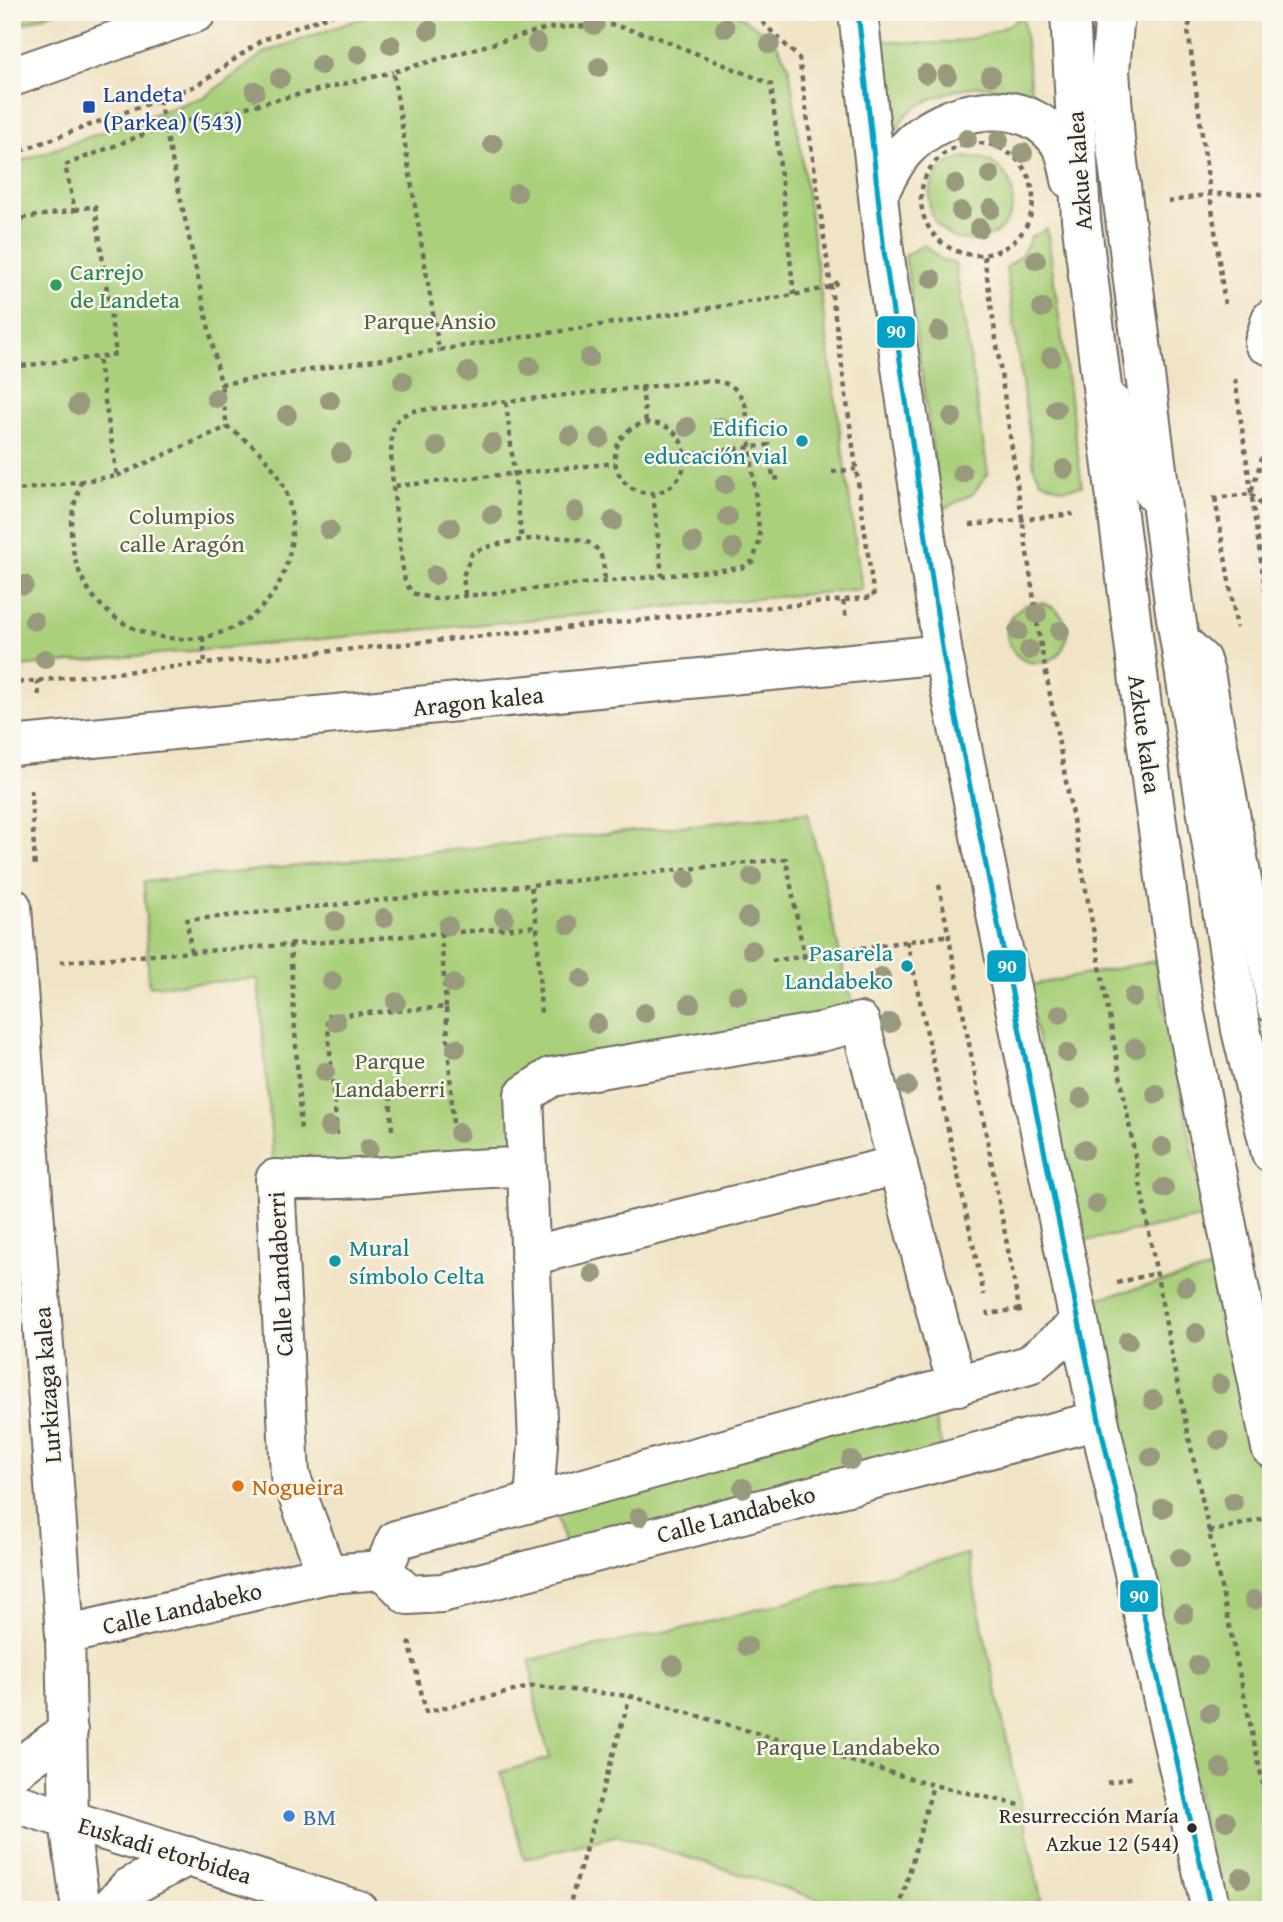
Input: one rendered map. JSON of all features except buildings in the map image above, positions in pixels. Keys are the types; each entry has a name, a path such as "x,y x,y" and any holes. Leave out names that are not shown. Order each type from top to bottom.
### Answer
{"street":[{"path":"12,77 197,12"},
{"path":"858,12 880,191 884,251 943,654 1098,1420 1211,1910"},
{"name":"Azkue kalea","path":"1070,12 1081,219 1126,592 1184,1009 1271,1448"},
{"path":"1115,12 1110,71 1115,139 1180,635 1241,1030 1271,1153"},
{"path":"880,191 892,167 921,134 940,122 990,109 1026,116 1045,127 1063,149 1081,219"},
{"path":"1271,319 1264,344 1271,346"},
{"name":"Aragon kalea","path":"12,746 943,654"},
{"name":"Lurkizaga kalea","path":"24,895 18,965 65,1635 69,1821 81,1910"},
{"path":"534,1502 538,1444 524,1095 551,1077 821,1032 860,1022 958,1386"},
{"path":"530,1255 898,1165"},
{"name":"Calle Landaberri","path":"327,1574 290,1475 275,1179 308,1181 474,1167 527,1167"},
{"path":"383,1570 396,1540 1028,1365 1076,1309"},
{"name":"Calle Landabeko","path":"65,1635 327,1574 383,1570 408,1595 442,1593 1098,1420"},
{"path":"12,1772 68,1731"},
{"name":"Euskadi etorbidea","path":"12,1802 358,1910"},
{"path":"108,1910 128,1888 188,1856"}],"lane":[{"path":"1098,346 1151,505 1164,602 1180,635 1206,657 1211,672 1271,1009"}],"path":[{"path":"16,12 20,25"},
{"path":"12,154 198,85 262,40 339,12"},
{"path":"12,679 13,683 874,597 799,58 752,12"},
{"path":"1192,12 1188,30 1226,313"},
{"path":"75,210 65,165 163,127 393,72 548,28 614,24 656,37 771,84 794,295"},
{"path":"393,72 439,350"},
{"path":"81,481 71,521 75,558 90,592 116,619 147,635 185,640 225,631 253,616 277,590 290,560 293,513 279,475 256,446 227,427 221,384 159,100"},
{"path":"982,143 1004,150 1023,165 1032,186 1033,210 1023,232 1006,248 984,256 960,254 939,242 926,223 920,200 925,177 938,158 958,145 982,143"},
{"path":"1210,194 1271,194"},
{"path":"12,220 95,206 116,354 12,367"},
{"path":"221,384 794,295 831,287 884,251"},
{"path":"984,256 1039,635 1174,1368 1271,1821"},
{"path":"98,357 117,476"},
{"path":"1233,365 1271,631"},
{"path":"702,381 731,384 741,393 746,407 760,539 753,561 741,568 434,599 412,593 405,581 392,438 401,416 412,411 506,402 702,381"},
{"path":"642,387 646,423"},
{"path":"506,402 522,541"},
{"path":"646,423 668,428 677,434 685,455 684,465 673,484 653,493 640,492 628,486 615,463 620,441 635,426 646,423"},
{"path":"12,491 117,476 227,427"},
{"path":"1251,494 1271,429"},
{"path":"685,455 769,445 773,479 780,478"},
{"path":"395,486 615,463"},
{"path":"832,472 856,468"},
{"path":"653,493 662,576"},
{"path":"1251,494 1271,514"},
{"path":"923,529 1086,512"},
{"path":"465,596 463,576 472,552 483,546 522,541 567,537 586,541 596,547 602,558 605,582"},
{"path":"844,601 852,664"},
{"path":"203,636 205,664"},
{"path":"24,895 31,788 38,788"},
{"path":"191,952 187,919 531,887 786,859 804,956"},
{"path":"938,883 1019,1309"},
{"path":"531,887 537,926 541,1017"},
{"path":"18,965 537,926"},
{"path":"772,961 999,928"},
{"path":"440,1126 453,1125 441,933"},
{"path":"907,941 988,1314 1019,1309 1076,1309"},
{"path":"290,944 301,1138"},
{"path":"337,1136 327,1016 446,1007"},
{"path":"390,1085 392,1130"},
{"path":"378,1132 404,1129"},
{"path":"325,1136 351,1134"},
{"path":"1209,1532 1271,1517"},
{"path":"408,1637 426,1712 534,1686 630,1696 933,1786 1020,1805"},
{"path":"568,1910 630,1696"},
{"path":"899,1910 933,1786"}],"green space":[{"path":"12,12 55,12 12,28"},
{"name":"Parque Ansio","path":"379,12 733,12 773,38 789,66 862,589 19,667 12,646 12,164 206,96 264,53"},
{"path":"1023,16 1033,110 1015,97 995,88 985,86 960,89 934,98 912,110 904,117 896,132 883,40 938,43 974,38 991,33"},
{"path":"963,157 979,157 995,164 1006,175 1013,191 1010,215 1001,229 979,241 963,241 947,234 936,223 929,207 929,191 936,175 947,164"},
{"path":"1047,229 1082,486 1063,489 1041,481 1034,468 1006,268 1021,256 1031,237"},
{"path":"924,245 943,261 955,263 988,473 973,494 941,510 905,255"},
{"path":"1037,603 1054,608 1062,616 1067,633 1062,650 1054,658 1037,663 1020,658 1012,650 1007,633 1012,616 1020,608"},
{"name":"Parque Landaberri","path":"808,813 844,973 860,1022 551,1077 527,1167 275,1179 258,979 149,986 144,882"},
{"path":"1155,961 1206,1217 1080,1242 1027,986"},
{"path":"1224,1266 1271,1484 1271,1910 1222,1910 1084,1302"},
{"path":"930,1403 944,1454 568,1557 554,1506"},
{"name":"Parque Landabeko","path":"967,1554 1041,1899 1029,1910 852,1910 618,1835 524,1859 501,1772 550,1758 537,1712 530,1660 694,1626"}],"transit line":[{"name":"90","path":"858,12 884,251 943,654 1099,1420 1211,1910"}],"place":[{"name":"Landeta (Parkea) (543)","path":"89,107"},
{"name":"Carrejo de Landeta","path":"56,285"},
{"name":"Edificio educación vial","path":"802,441"},
{"name":"Pasarela Landabeko","path":"907,966"},
{"name":"Mural símbolo Celta","path":"335,1261"},
{"name":"Nogueira","path":"238,1486"},
{"name":"BM","path":"289,1816"},
{"name":"Resurrección María Azkue 12 (544)","path":"1192,1828"}],"park label":[{"name":"Columpios calle Aragón","path":"182,529"}]}
